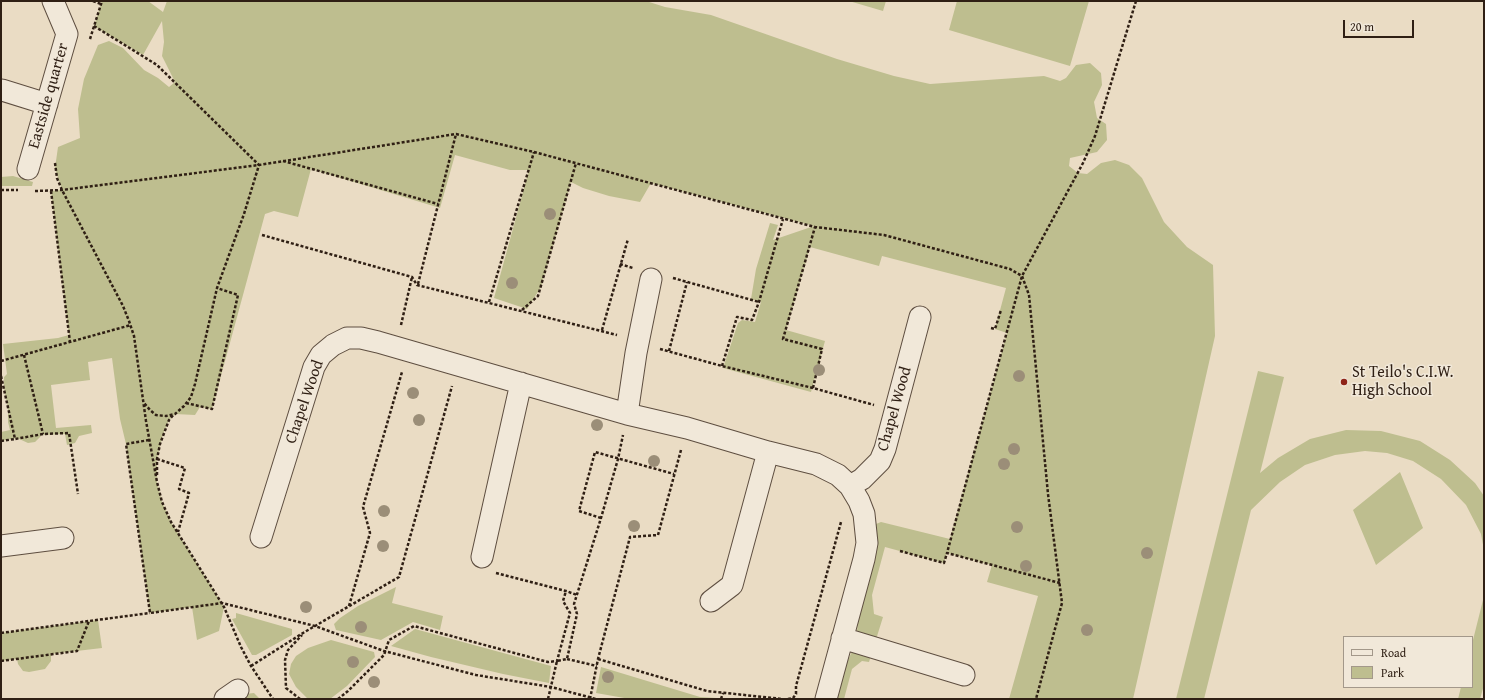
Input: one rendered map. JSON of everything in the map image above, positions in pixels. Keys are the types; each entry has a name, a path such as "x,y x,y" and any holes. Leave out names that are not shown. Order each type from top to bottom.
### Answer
{"street":[{"name":"Eastside quarter","path":"28,169 67,34 53,1"},
{"path":"2,90 47,104"},
{"path":"627,414 652,275"},
{"name":"Chapel Wood","path":"850,486 862,479 880,461 885,449 920,318"},
{"name":"Chapel Wood","path":"261,537 314,367 320,355 333,345 347,338 361,338 402,349 627,414 687,428 768,452 816,464 838,475 850,486 859,501 864,514 867,543 826,699"},
{"path":"487,564 521,383"},
{"path":"711,601 732,584 768,452"},
{"path":"1,546 63,538"},
{"path":"842,638 964,675"}],"path":[{"path":"90,40 102,2 93,1"},
{"path":"900,551 944,563 1022,276 1083,163 1095,136 1136,1"},
{"path":"94,26 157,65 259,165 244,214 217,288 196,384 186,403 169,420 163,434 157,459 157,482"},
{"path":"417,285 456,134"},
{"path":"489,302 534,152"},
{"path":"55,161 55,168 62,190 123,306 131,325 157,482 162,502 171,522 222,603 251,666 273,699"},
{"path":"282,161 438,204"},
{"path":"522,310 538,296 576,163"},
{"path":"51,191 70,342"},
{"path":"722,366 737,317 752,320 759,302 783,219"},
{"path":"813,388 822,349 783,339 815,226"},
{"path":"262,235 412,276 417,285 602,330 722,366 813,388 895,411"},
{"path":"602,330 628,240"},
{"path":"620,264 652,275 688,282 759,302"},
{"path":"349,607 370,533 363,507 402,349 412,276"},
{"path":"669,351 688,282"},
{"path":"186,403 212,409 238,295 217,288"},
{"path":"991,328 995,329 1001,310"},
{"path":"1,361 131,325"},
{"path":"24,354 43,434"},
{"path":"251,666 303,633 399,577 458,365"},
{"path":"1,376 15,439"},
{"path":"144,403 156,415 166,416 175,414"},
{"path":"567,659 577,614 574,604 602,518 618,459 627,414"},
{"path":"590,698 598,659 630,537 658,535 687,428"},
{"path":"1,441 43,434 69,433 78,494"},
{"path":"150,440 126,444 150,613"},
{"path":"602,518 579,511 595,452 674,474"},
{"path":"157,459 185,468 179,489 189,493 178,532"},
{"path":"788,699 793,698 796,694 796,686 841,522"},
{"path":"947,553 1060,582"},
{"path":"487,564 577,595"},
{"path":"548,699 570,613 563,601 566,591"},
{"path":"1,633 222,603 315,626 384,651 476,675 551,687 596,699"},
{"path":"1,661 77,651 88,621"},
{"path":"338,699 384,655 384,651 389,640 414,626 548,662 567,659 597,666"},
{"path":"300,699 286,688 285,660 288,650 303,633"},
{"path":"598,659 707,691 782,699"},
{"path":"721,699 723,693"}],"green space":[{"path":"102,1 148,1 163,12 167,1 646,1 665,7 711,15 837,59 894,76 930,84 1044,76 1060,81 1066,78 1076,65 1090,63 1101,73 1102,85 1094,102 1097,118 1106,124 1107,140 1097,152 1070,158 1069,166 1078,173 1087,174 1101,163 1115,160 1129,165 1142,178 1164,222 1187,247 1213,265 1215,336 1133,699 1009,699 1038,596 987,582 992,565 947,553 944,563 885,547 872,595 874,614 883,617 869,662 862,661 852,669 844,699 830,699 856,643 866,528 881,522 950,539 1007,333 995,329 1006,288 882,256 879,266 810,247 786,330 825,341 811,392 723,368 738,323 742,320 755,322 761,302 751,299 756,269 770,223 778,225 773,240 814,226 651,183 640,202 609,196 583,188 571,182 541,287 527,309 494,298 529,170 510,170 455,155 440,208 311,169 298,217 274,211 265,214 212,409 200,407 195,415 175,414 169,420 163,434 157,459 157,482 162,502 171,522 224,607 219,631 197,640 192,607 150,613 112,358 88,362 90,380 51,385 56,428 91,425 92,433 79,436 75,443 67,445 65,434 41,435 35,442 28,443 17,438 1,441 1,432 10,430 4,388 4,377 7,374 3,344 58,338 69,335 51,191 62,190 55,168 58,147 80,138 78,109 84,79 98,45 109,41 123,48 144,70 158,78 169,87 175,82 162,56 164,42 162,21 143,55 94,26"},
{"path":"849,1 886,1 883,11"},
{"path":"957,1 1089,1 1070,66 949,30"},
{"path":"13,176 33,182 32,186 1,186 1,177"},
{"path":"1258,371 1284,377 1260,473 1278,458 1310,439 1346,430 1381,431 1420,441 1450,460 1475,483 1484,496 1484,550 1481,534 1466,505 1441,479 1413,461 1387,453 1365,451 1335,455 1305,465 1280,482 1251,510 1204,699 1176,699"},
{"path":"1400,472 1423,528 1376,565 1353,510"},
{"path":"396,587 392,603 443,616 440,630 413,622 381,640 336,630 334,624 340,618 358,606"},
{"path":"1484,596 1484,685 1480,699 1458,699 1461,688 1473,688 1473,640"},
{"path":"236,613 292,629 292,635 256,655 252,655 232,619 236,618"},
{"path":"98,620 102,648 51,654 51,661 45,669 29,672 23,671 18,664 17,659 1,661 1,633"},
{"path":"415,629 551,666 549,683 503,674 391,646"},
{"path":"331,640 374,652 375,657 347,686 330,699 308,699 296,687 289,674 291,664 296,656 308,648"},
{"path":"601,667 700,697 717,698 630,699 596,693"},
{"path":"254,693 260,699 241,699 245,694"}],"place":[{"name":"St Teilo's C.I.W. High School","path":"1344,382"}]}
